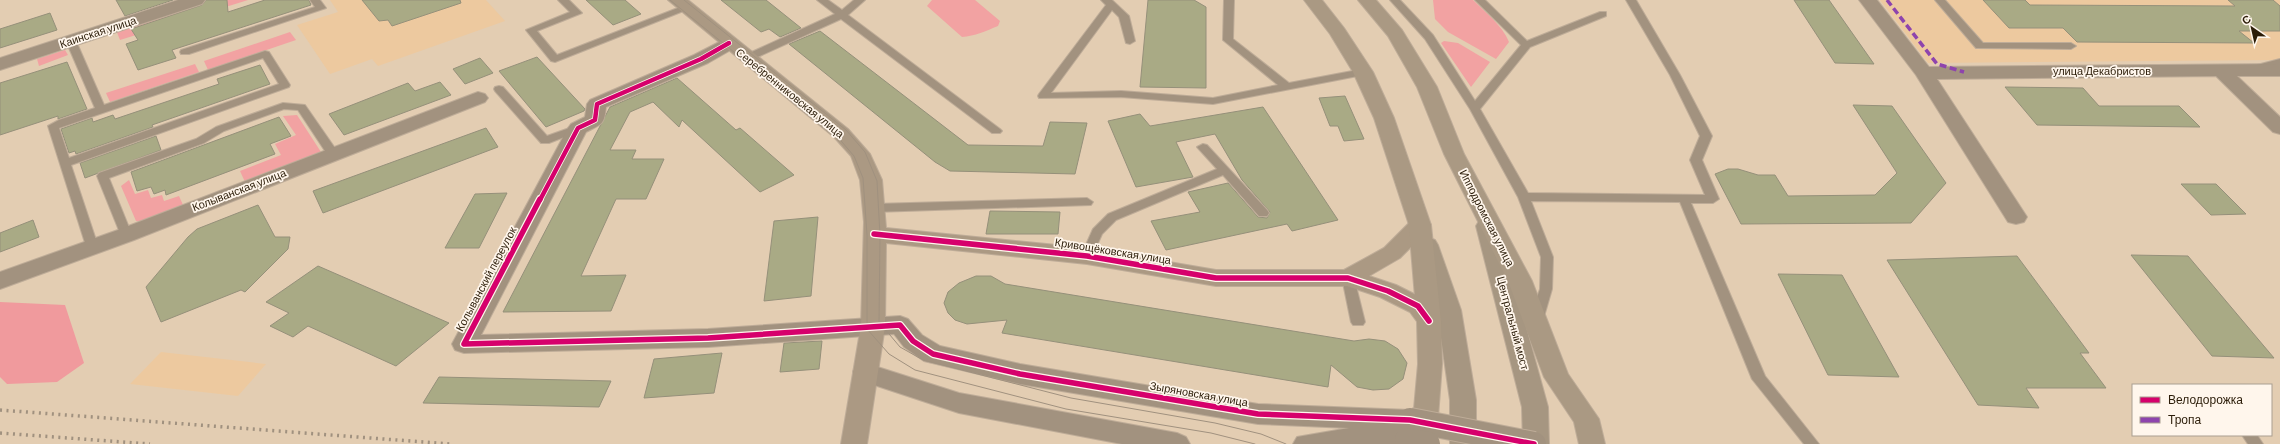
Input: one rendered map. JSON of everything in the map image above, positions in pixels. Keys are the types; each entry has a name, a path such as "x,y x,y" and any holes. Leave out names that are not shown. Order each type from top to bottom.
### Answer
{"highway":[{"path":"1313,0 1338,32 1363,72 1384,118 1420,225 1429,321 1430,364 1417,437"},
{"name":"Ипподромская улица","path":"1367,0 1396,34 1427,87 1454,154 1520,281 1557,377 1586,419 1590,430 1592,444"}],"main road":[{"name":"Центральный мост","path":"1481,204 1535,407 1535,444"},
{"path":"1420,225 1449,310 1463,400 1463,444"}],"street":[{"name":"Каинская улица","path":"0,64 196,0"},
{"path":"1868,0 1924,72 2016,217"},
{"name":"Серебренниковская улица","path":"681,4 841,133 860,154 871,180 874,208 873,326 854,444"},
{"path":"578,128 595,120 597,104 701,59 729,43"},
{"path":"2211,68 2280,128"},
{"name":"улица Декабристов","path":"1924,72 2211,68 2280,70"},
{"name":"Колыванская улица","path":"0,281 92,246 126,235 478,98"},
{"name":"Колыванский переулок","path":"578,128 464,344 708,338 873,326"},
{"path":"1348,278 1392,253 1420,225"},
{"name":"Кривощёковская улица","path":"874,234 1087,256 1216,278 1348,278"},
{"path":"1348,278 1388,291 1418,306 1429,321"},
{"name":"Зыряновская улица","path":"873,326 900,325 913,341 933,354 1020,374 1258,414 1417,437"},
{"path":"865,372 918,391 959,403 1177,444"},
{"name":"Зыряновская улица","path":"1306,444 1351,438 1417,437 1535,444"}],"lane":[{"path":"185,52 321,8 315,0"},
{"path":"563,0 577,13 531,30 556,59 681,4"},
{"path":"822,0 996,131"},
{"path":"747,58 842,15 860,0"},
{"path":"1229,0 1228,40 1287,87"},
{"path":"1395,0 1429,37 1475,109 1524,197 1547,257 1546,289 1536,320"},
{"path":"1480,0 1526,45"},
{"path":"1524,197 1713,199 1696,160 1706,136 1675,75 1631,0"},
{"path":"1940,0 1980,46 2071,46"},
{"path":"1130,41 1124,16 1108,2 1043,96 1121,94 1214,101 1363,72"},
{"path":"1475,109 1526,45 1603,14"},
{"path":"71,41 101,110"},
{"path":"65,163 285,86 265,54 53,126 65,163 92,246"},
{"path":"2252,70 2280,62"},
{"path":"499,89 545,141 578,128"},
{"path":"126,235 103,176 200,141 220,129 283,106 293,105 300,107 333,154"},
{"path":"1203,147 1263,213"},
{"path":"1087,256 1097,232 1112,217 1137,205 1225,170"},
{"path":"1684,199 1759,379 1812,444"},
{"path":"874,208 1087,202"},
{"path":"1348,278 1358,322"},
{"path":"2250,436 2256,444"}],"shaded area":[{"path":"213,0 248,0 120,40 116,30"},
{"path":"330,0 486,0 505,21 378,66 372,59 330,74 297,25 338,12"},
{"path":"932,0 975,0 1000,21 998,26 976,34 962,37 927,6"},
{"path":"1433,0 1473,0 1498,25 1509,42 1496,59 1448,32 1435,19"},
{"path":"1880,0 2280,0 2280,60 1928,63"},
{"path":"290,32 296,40 208,70 204,61"},
{"path":"1444,41 1458,43 1490,62 1471,87 1441,43"},
{"path":"65,50 68,55 39,66 37,59"},
{"path":"195,64 199,72 110,102 106,93"},
{"path":"297,115 321,152 245,182 240,171 281,155 275,144 296,135 283,116"},
{"path":"129,180 135,194 148,190 151,198 162,195 164,201 179,196 184,207 144,222 136,221 121,186"},
{"path":"0,302 65,305 84,363 57,382 7,384 0,377"},
{"path":"161,352 266,364 238,396 130,384"}],"building":[{"path":"116,0 173,0 125,16"},
{"path":"206,0 227,0 228,12 265,0 309,0 311,5 172,50 176,58 138,70 126,44 138,40 131,29 202,5"},
{"path":"362,0 460,0 461,3 392,26 388,20 379,21"},
{"path":"586,0 625,0 641,14 613,25"},
{"path":"721,0 766,0 801,28 780,37 769,29 761,32"},
{"path":"1148,0 1194,0 1206,7 1206,88 1140,87"},
{"path":"1794,0 1829,0 1874,64 1835,63"},
{"path":"1983,0 2025,0 2030,5 2235,6 2228,0 2273,0 2280,6 2280,31 2239,31 2254,43 2077,42 2063,28 2009,28"},
{"path":"50,13 57,30 0,48 0,29"},
{"path":"820,31 968,145 1043,146 1050,122 1087,123 1075,174 950,171 935,162 789,44"},
{"path":"537,57 585,109 584,111 546,127 499,71"},
{"path":"480,58 493,73 465,84 453,69"},
{"path":"67,62 87,109 58,119 58,116 0,135 0,83"},
{"path":"260,65 270,84 152,125 153,127 76,154 75,151 69,153 61,129 92,118 93,122 113,115 115,119 219,84 217,79"},
{"path":"677,78 736,130 740,128 794,175 760,192 682,120 679,127 653,102 630,112 610,150 636,150 632,159 664,159 646,199 616,199 581,276 626,275 611,311 503,312 610,107"},
{"path":"440,82 451,95 344,135 329,114 408,83 415,91"},
{"path":"2005,87 2083,88 2099,106 2179,106 2200,127 2037,125"},
{"path":"1345,96 1364,139 1344,141 1338,126 1330,126 1319,98"},
{"path":"1853,105 1892,106 1946,183 1911,223 1741,224 1715,174 1728,169 1738,169 1758,175 1775,175 1788,196 1875,195 1897,173"},
{"path":"1263,107 1338,220 1292,231 1287,224 1166,250 1151,221 1200,212 1188,192 1228,183 1258,217 1267,218 1270,212 1242,180 1215,134 1176,142 1193,177 1136,187 1108,121 1140,114 1150,126"},
{"path":"279,117 291,136 270,144 275,154 166,195 165,190 154,194 151,187 137,191 131,172"},
{"path":"486,128 498,147 323,213 313,191"},
{"path":"156,136 161,150 85,178 80,163"},
{"path":"2181,184 2216,184 2246,214 2211,215"},
{"path":"507,193 479,248 445,248 475,194"},
{"path":"258,205 275,237 290,237 288,249 245,292 241,290 161,322 146,287 188,237 197,229"},
{"path":"990,211 1060,212 1058,234 986,234"},
{"path":"818,217 811,296 764,301 774,221"},
{"path":"33,220 39,237 0,252 0,233"},
{"path":"2131,255 2188,256 2274,358 2212,356"},
{"path":"2017,256 2089,353 2080,353 2106,388 2026,388 2039,408 1978,405 1887,260"},
{"path":"318,266 449,323 396,366 308,326 293,337 270,326 289,313 266,302"},
{"path":"1778,274 1842,275 1899,377 1828,375"},
{"path":"976,276 991,276 1005,284 1354,341 1369,339 1385,341 1398,349 1407,363 1403,379 1389,389 1373,390 1357,387 1331,365 1328,387 1002,333 1007,320 967,324 955,320 948,313 944,303 948,292 959,283"},
{"path":"822,341 819,369 780,372 784,343"},
{"path":"722,353 714,393 644,398 654,359"},
{"path":"439,377 611,381 599,407 423,403"}],"tram line":[{"path":"670,0 836,135 854,156 863,178 867,235 867,329 889,354 915,370 1066,409 1211,433 1255,444"},
{"path":"684,0 846,130 865,152 877,181 880,235 879,322 900,347 923,360 1071,398 1215,423 1261,434 1286,444"}],"railway":[{"path":"0,410 450,444"},
{"path":"0,433 150,444"}],"marked path":[{"path":"1887,0 1937,64 1964,72"}],"cycle path":[{"path":"729,43 701,59 597,104 595,120 578,128 464,344 708,338 900,325 913,341 933,354 1020,374 1258,414 1410,420 1534,444"},
{"path":"874,234 1087,256 1216,278 1348,278 1388,291 1418,306 1429,321"}]}
